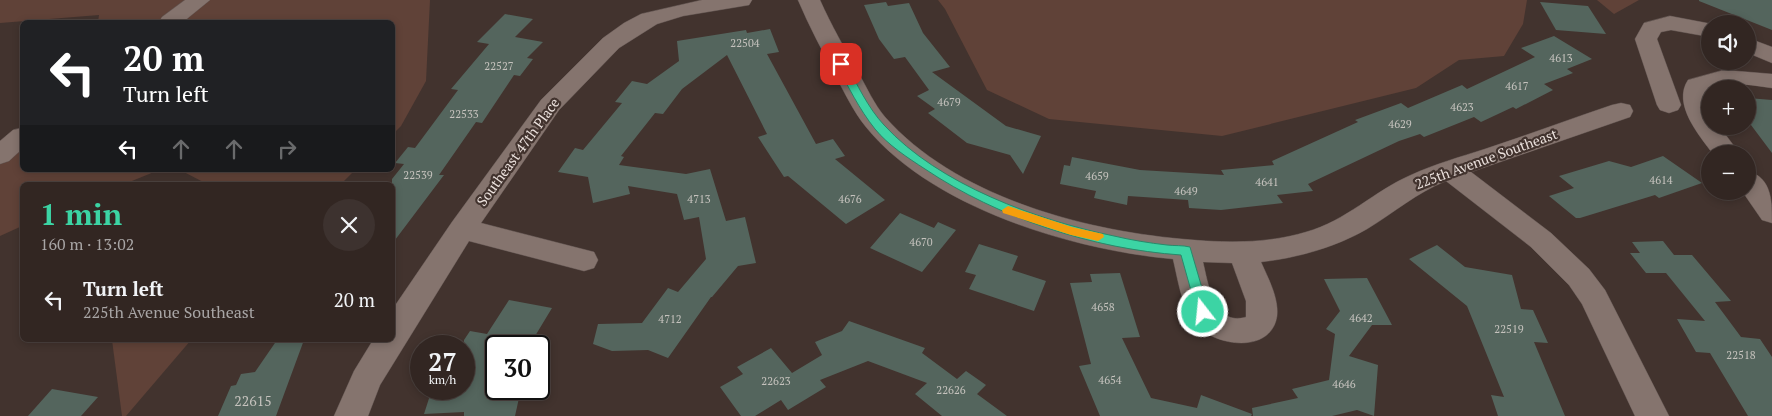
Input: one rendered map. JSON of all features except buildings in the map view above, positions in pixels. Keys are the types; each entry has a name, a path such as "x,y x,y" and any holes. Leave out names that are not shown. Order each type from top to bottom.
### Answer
{"street":[{"path":"173,20 199,0"},
{"name":"Southeast 47th Place","path":"395,331 462,229 550,105 611,43 649,19 681,10 741,0"},
{"name":"225th Avenue Southeast","path":"809,0 822,30 859,98 880,127 910,154 952,182 1006,210 1071,231 1166,249 1243,253 1267,252 1328,236 1356,222 1383,202 1417,183 1621,110"},
{"path":"1668,105 1646,39 1652,28 1670,23 1701,28"},
{"path":"1756,49 1772,56"},
{"path":"1721,145 1697,109 1694,96 1696,85 1708,79 1742,77 1772,81"},
{"path":"0,155 20,138"},
{"path":"1450,170 1541,240 1579,277 1594,298 1652,416"},
{"path":"1756,191 1772,213"},
{"path":"462,229 584,260"},
{"path":"1185,250 1203,312 1214,324 1226,330 1242,332 1255,328 1261,320 1262,307 1243,253"},
{"path":"351,416 365,381 389,342"}],"shaded area":[{"path":"0,0 430,0 426,81 401,126 395,132 395,20 98,20 99,15 0,23"},
{"path":"938,0 1527,0 1523,24 1504,56 1459,60 1416,88 1222,136 1049,119 987,90 945,9"},
{"path":"1597,0 1639,0 1614,14"},
{"path":"20,138 20,172 154,172 129,182 20,182 20,227 0,236 0,150"},
{"path":"184,172 353,172 343,182 203,182"},
{"path":"112,342 189,342 126,416 122,416"}],"slow traffic":[{"path":"1008,210 1071,231 1098,237"}],"route":[{"path":"841,64 859,98 880,127 910,154 952,182 1006,210 1071,231 1116,241 1185,250 1203,312"}]}
